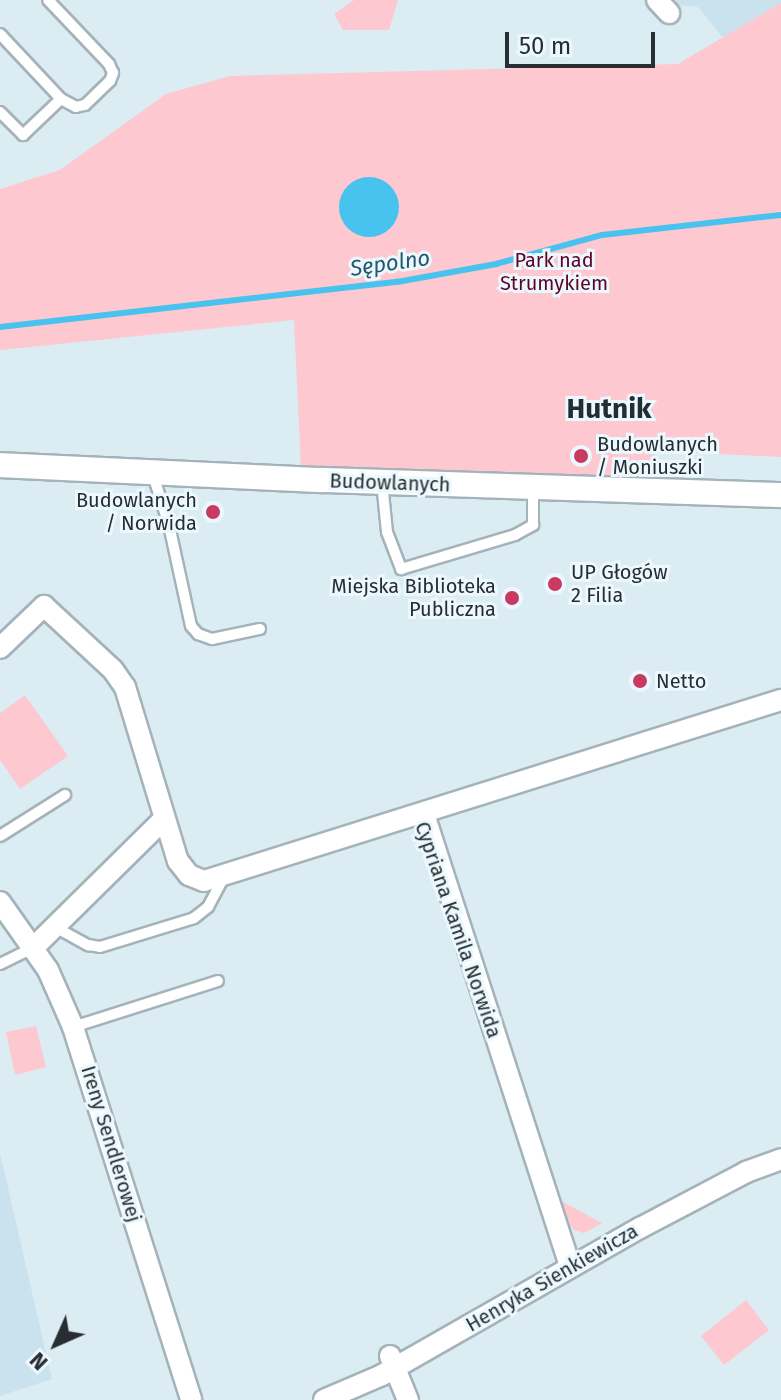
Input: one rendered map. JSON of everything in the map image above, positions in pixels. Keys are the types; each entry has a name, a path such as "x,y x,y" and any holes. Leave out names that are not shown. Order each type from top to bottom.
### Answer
{"street":[{"name":"Budowlanych","path":"0,465 781,495"},
{"name":"Cypriana Kamila Norwida","path":"0,648 44,606 113,670 125,687 164,819 184,870 204,881 424,814 570,1266"},
{"path":"424,814 781,700"},
{"path":"33,948 164,819"},
{"name":"Ireny Sendlerowej","path":"0,902 54,982 73,1027 191,1400"},
{"name":"Henryka Sienkiewicza","path":"324,1400 746,1172 781,1159"},
{"path":"392,1362 408,1400"}],"lane":[{"path":"0,34 61,99 76,107 85,105 110,81 113,73 109,64 48,0"},
{"path":"0,112 23,135 61,99"},
{"path":"152,473 169,525 191,626 198,634 212,639 260,629"},
{"path":"382,482 387,532 401,569 515,535 533,525 533,487"},
{"path":"0,836 65,795"},
{"path":"55,927 88,945 100,947 194,918 208,907 224,877"},
{"path":"0,964 33,948"},
{"path":"73,1027 218,981"}],"shaded area":[{"path":"675,0 781,0 781,3 723,38 698,7 678,5"},
{"path":"0,1153 52,1379 0,1396"}],"green space":[{"path":"354,0 398,0 389,30 343,30 334,14"},
{"name":"Park nad Strumykiem","path":"781,3 781,457 657,451 634,482 301,469 294,320 0,350 0,189 60,170 166,94 230,76 678,64"},
{"path":"25,695 68,756 20,789 0,760 0,713"},
{"path":"36,1026 46,1067 15,1075 6,1032"},
{"path":"561,1201 602,1223 584,1233 574,1230 566,1220"},
{"path":"746,1300 769,1330 724,1365 701,1336"}],"water":[{"path":"369,177 381,179 390,186 397,195 397,219 390,228 381,235 369,237 357,235 348,228 341,219 339,207 341,195 348,186 357,179"}],"waterway":[{"name":"Sępolno","path":"0,327 397,282 496,264 602,235 781,215"}],"place":[{"name":"Budowlanych / Moniuszki","path":"581,456"},
{"name":"Budowlanych / Norwida","path":"213,512"},
{"name":"UP Głogów 2 Filia","path":"555,584"},
{"name":"Miejska Biblioteka Publiczna","path":"512,598"},
{"name":"Netto","path":"640,681"}],"district":[{"name":"Hutnik","path":"609,409"}]}
